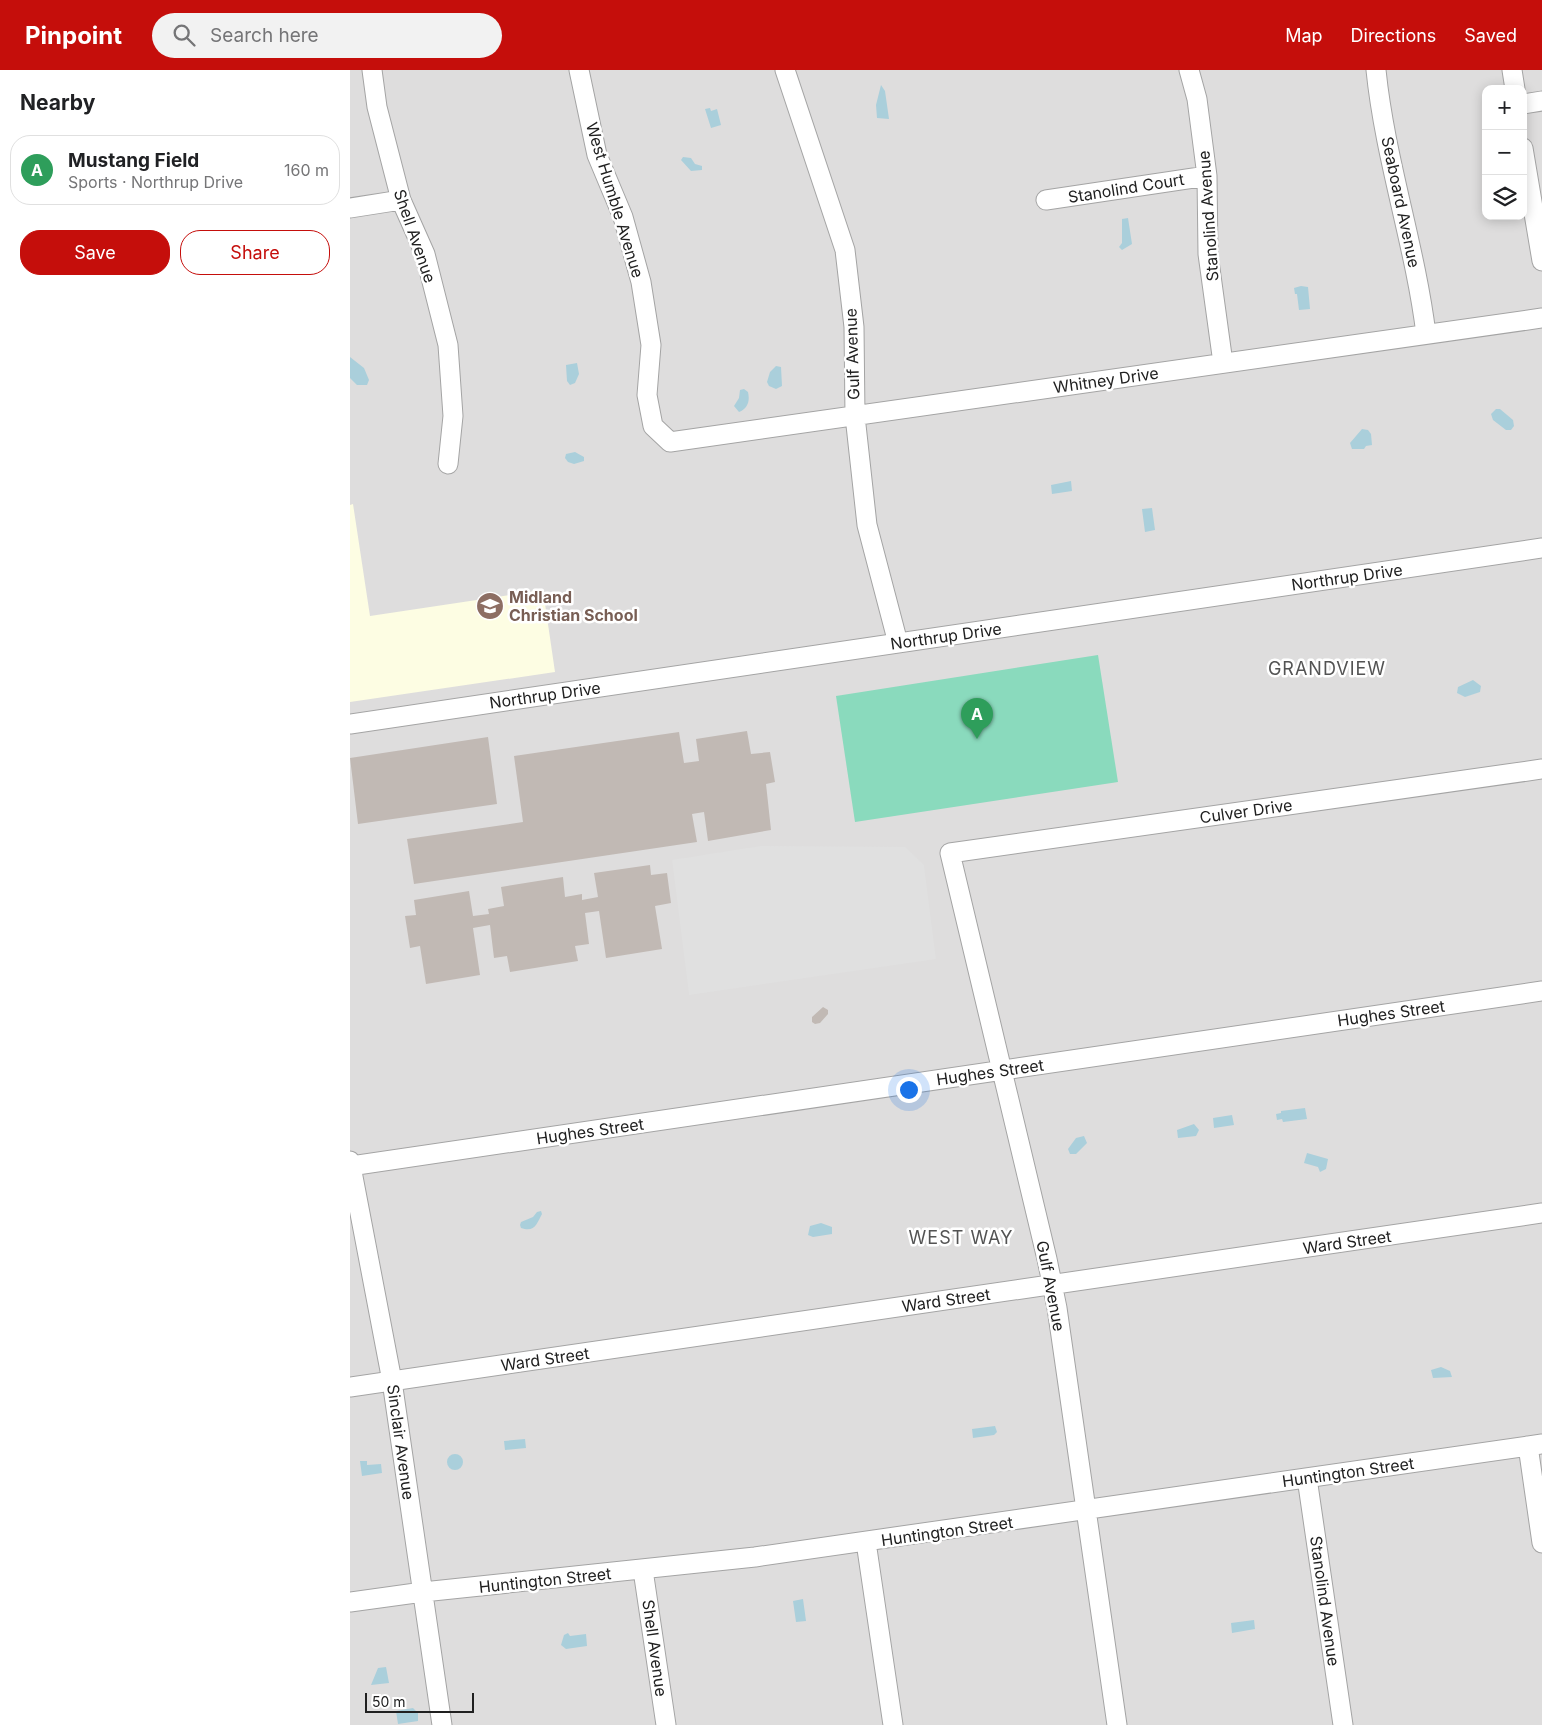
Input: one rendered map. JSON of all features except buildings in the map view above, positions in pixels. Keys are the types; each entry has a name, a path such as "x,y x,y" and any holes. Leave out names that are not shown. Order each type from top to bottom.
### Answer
{"street":[{"name":"Shell Avenue","path":"372,70 377,107 401,200 425,254 448,346 453,416 448,464"},
{"name":"West Humble Avenue","path":"579,70 598,155 623,217 641,282 651,345 647,395 653,426 670,442"},
{"name":"Gulf Avenue","path":"785,70 845,250 854,327 855,416 867,525 898,643"},
{"name":"Stanolind Avenue","path":"1189,70 1198,99 1206,176 1208,254 1223,363"},
{"name":"Seaboard Avenue","path":"1376,70 1380,105 1422,299 1426,334"},
{"path":"1512,70 1514,85"},
{"path":"1527,103 1542,101"},
{"path":"1527,172 1542,261"},
{"name":"Stanolind Court","path":"1046,200 1206,176"},
{"path":"350,208 401,200"},
{"name":"Whitney Drive","path":"670,442 1542,318"},
{"name":"Northrup Drive","path":"350,724 1542,548"},
{"name":"Culver Drive","path":"950,853 1542,769"},
{"name":"Gulf Avenue","path":"950,853 1052,1285 1117,1725"},
{"name":"Hughes Street","path":"350,1166 1542,991"},
{"name":"Sinclair Avenue","path":"350,1161 392,1381 442,1725"},
{"name":"Ward Street","path":"350,1387 1542,1213"},
{"path":"1535,1445 1542,1543"},
{"name":"Huntington Street","path":"350,1602 423,1592 643,1570 866,1542 1535,1445"},
{"name":"Stanolind Avenue","path":"1307,1478 1343,1725"},
{"path":"866,1542 893,1725"},
{"name":"Shell Avenue","path":"643,1570 666,1725"}],"shaded area":[{"path":"350,70 1542,70 1542,1725 350,1725"},
{"name":"Midland Christian School","path":"353,504 370,616 543,590 555,672 350,702 350,505"},
{"path":"761,846 905,847 924,865 936,959 689,995 672,860"}],"green space":[{"path":"1098,655 1118,782 855,822 836,696"}],"water":[{"path":"881,85 885,91 889,119 877,118 876,105"},
{"path":"710,108 711,111 717,109 721,125 711,128 705,109"},
{"path":"683,157 691,158 695,164 702,166 702,170 691,171 681,160"},
{"path":"1128,218 1132,244 1122,250 1119,247 1122,243 1122,219"},
{"path":"1308,287 1310,309 1299,310 1297,294 1295,294 1294,288"},
{"path":"350,357 364,368 369,380 367,385 357,385 350,378"},
{"path":"577,363 579,374 575,383 570,385 567,381 566,365"},
{"path":"776,366 781,367 782,386 776,389 769,386 767,382 770,372"},
{"path":"744,389 748,392 749,398 746,406 739,412 734,406 739,398 740,390"},
{"path":"1496,409 1500,409 1513,420 1514,426 1511,430 1506,430 1493,420 1491,414"},
{"path":"1362,429 1368,430 1371,434 1372,445 1366,446 1364,449 1352,449 1350,443"},
{"path":"575,452 584,457 584,461 574,464 568,462 565,458 566,454"},
{"path":"1071,481 1072,491 1052,494 1051,485"},
{"path":"1152,508 1155,530 1145,532 1142,509"},
{"path":"1473,680 1481,686 1480,692 1465,697 1457,693 1458,687"},
{"path":"1305,1108 1307,1119 1283,1122 1282,1119 1277,1120 1276,1114 1281,1113 1281,1111"},
{"path":"1232,1115 1234,1125 1214,1128 1213,1118"},
{"path":"1194,1124 1199,1130 1196,1136 1178,1138 1177,1130"},
{"path":"1084,1136 1087,1143 1076,1154 1070,1154 1068,1149 1076,1138"},
{"path":"1307,1153 1328,1159 1326,1169 1320,1172 1318,1167 1304,1163"},
{"path":"541,1211 542,1214 535,1226 529,1229 521,1228 521,1222 533,1217 537,1212"},
{"path":"821,1223 832,1227 832,1234 813,1237 808,1235 810,1226"},
{"path":"1441,1367 1450,1371 1452,1377 1433,1378 1431,1370"},
{"path":"995,1426 997,1432 994,1435 973,1438 972,1429"},
{"path":"525,1439 526,1448 505,1450 504,1441"},
{"path":"452,1454 458,1454 463,1459 461,1468 452,1470 447,1465 447,1459"},
{"path":"360,1461 367,1461 367,1465 381,1464 382,1473 362,1476"},
{"path":"803,1599 806,1621 796,1622 793,1601"},
{"path":"1254,1620 1255,1629 1232,1633 1231,1623"},
{"path":"568,1633 570,1636 586,1634 587,1646 566,1649 561,1645 564,1635"},
{"path":"386,1667 389,1683 371,1685 378,1668"},
{"path":"413,1708 418,1713 418,1721 398,1724 396,1711"}],"place":[{"name":"Midland Christian School","path":"490,606"},
{"name":"Mustang Field","path":"977,739"}],"district":[{"name":"GRANDVIEW","path":"1327,669"},
{"name":"WEST WAY","path":"961,1238"}]}
